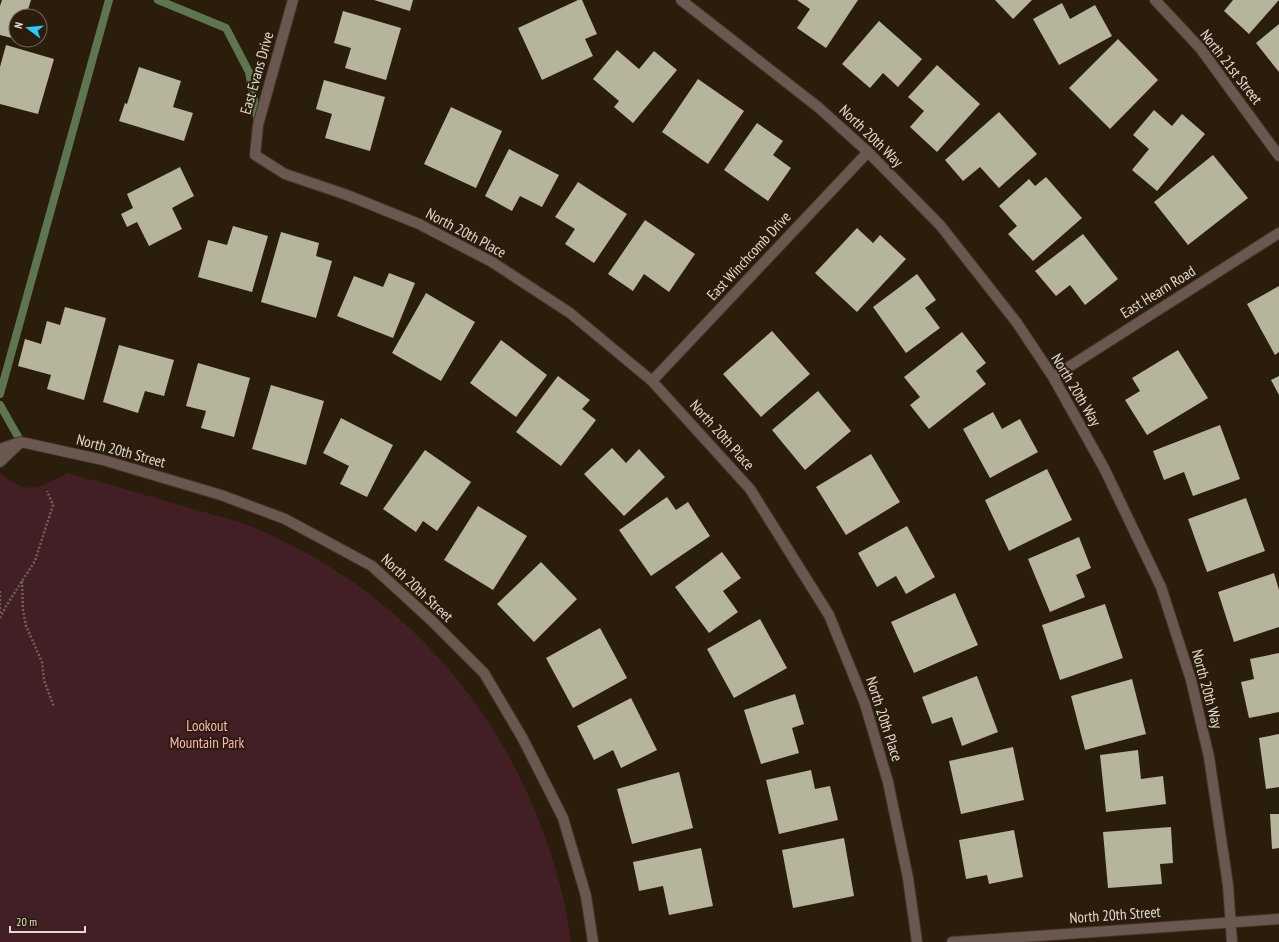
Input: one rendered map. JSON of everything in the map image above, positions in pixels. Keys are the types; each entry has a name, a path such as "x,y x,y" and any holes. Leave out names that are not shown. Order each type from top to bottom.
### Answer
{"street":[{"name":"East Evans Drive","path":"255,155 258,125 294,0"},
{"name":"North 20th Way","path":"681,0 818,107 868,152 940,225 1017,323 1052,377 1104,468 1161,587 1191,680 1209,757 1228,885 1231,921"},
{"name":"North 21st Street","path":"1155,0 1200,48 1279,156"},
{"name":"East Winchcomb Drive","path":"652,381 868,152"},
{"name":"North 20th Place","path":"255,155 285,174 419,224 492,262 570,313 652,381 750,489 829,615 865,704 888,782 908,878 917,942"},
{"name":"East Hearn Road","path":"1052,377 1279,233"},
{"name":"North 20th Street","path":"21,442 103,460 228,498 285,519 372,566 432,621 484,673 523,739 563,818 586,896 593,942"},
{"path":"0,449 21,442"},
{"path":"0,462 21,442"},
{"name":"North 20th Street","path":"952,942 1231,921 1279,919"},
{"path":"1231,921 1232,942"}],"path":[{"path":"0,618 35,561 52,505 48,490"},
{"path":"22,581 23,610 26,626 42,662 44,680 54,707"},
{"path":"0,591 0,618"}],"green space":[{"name":"Lookout Mountain Park","path":"0,473 18,485 33,488 48,483 67,473 253,527 305,552 353,582 397,616 436,655 472,698 502,744 528,794 549,848 562,895 571,942 0,942"}],"building":[{"path":"2,0 31,0 28,8 8,8 8,37 0,35 0,6"},
{"path":"374,0 413,0 410,11"},
{"path":"578,0 582,0 597,34 585,39 593,56 542,80 518,28"},
{"path":"797,0 858,0 826,48 797,28 810,9"},
{"path":"995,0 1032,0 1013,19"},
{"path":"1233,0 1279,0 1249,34 1224,11"},
{"path":"1062,3 1070,19 1095,5 1112,36 1059,65 1033,19"},
{"path":"343,11 401,28 386,80 345,68 351,48 334,43"},
{"path":"879,21 922,59 898,87 883,73 870,88 842,64"},
{"path":"1279,24 1279,72 1256,43"},
{"path":"1118,39 1158,80 1110,129 1069,88"},
{"path":"6,45 8,46 8,48 16,48 54,59 38,114 0,104 0,67"},
{"path":"617,50 639,69 654,51 677,70 633,123 614,107 619,101 593,79"},
{"path":"937,65 980,104 937,152 910,127 924,111 908,97"},
{"path":"139,67 181,81 173,107 193,113 184,141 119,121 125,103 127,104"},
{"path":"698,79 744,111 708,164 662,132"},
{"path":"324,80 385,97 370,151 325,138 332,114 316,109"},
{"path":"451,107 502,131 476,188 424,164"},
{"path":"1154,110 1172,126 1182,114 1205,134 1157,191 1132,170 1149,149 1133,135"},
{"path":"999,112 1037,154 999,188 980,167 963,181 945,160"},
{"path":"757,123 783,141 773,155 791,168 768,201 724,170"},
{"path":"509,149 559,175 542,207 520,196 512,211 485,196"},
{"path":"1213,155 1248,198 1188,245 1154,202"},
{"path":"180,167 194,196 172,208 182,229 149,246 137,222 127,227 121,214 133,208 127,194"},
{"path":"1046,177 1082,218 1033,261 1008,234 1017,226 999,206 1029,179 1035,186"},
{"path":"578,182 627,214 594,263 565,244 575,229 555,217"},
{"path":"645,220 695,254 669,292 644,274 633,291 608,274"},
{"path":"233,226 268,236 252,292 198,277 208,240 227,245"},
{"path":"857,228 873,243 880,235 906,259 857,312 815,273"},
{"path":"281,232 319,243 316,256 332,261 316,318 261,302"},
{"path":"1083,234 1118,279 1085,305 1070,285 1056,296 1035,271"},
{"path":"389,273 415,283 393,338 337,316 354,276 383,287"},
{"path":"917,274 936,300 925,308 940,328 906,353 873,307"},
{"path":"1279,286 1279,352 1275,355 1247,304"},
{"path":"426,293 475,322 441,381 392,353"},
{"path":"65,307 106,318 84,400 47,389 51,375 18,366 25,339 41,344 47,321 60,325"},
{"path":"772,331 810,374 761,417 723,374"},
{"path":"962,332 986,363 976,371 986,384 929,429 910,405 920,397 904,377"},
{"path":"501,340 547,375 516,417 470,383"},
{"path":"119,345 174,360 164,396 145,391 138,413 103,402"},
{"path":"1178,350 1208,398 1147,435 1125,400 1140,391 1132,378"},
{"path":"198,363 250,378 234,437 201,428 206,411 186,406"},
{"path":"558,376 590,400 582,409 596,420 561,466 516,432"},
{"path":"1279,376 1279,395 1271,380"},
{"path":"271,385 324,401 306,465 252,449"},
{"path":"818,391 851,431 805,470 772,430"},
{"path":"993,412 1002,429 1020,419 1038,452 990,478 963,429"},
{"path":"341,418 393,445 367,497 340,484 349,466 323,453"},
{"path":"1220,425 1240,479 1193,496 1184,472 1164,480 1153,451"},
{"path":"612,448 626,463 639,449 665,477 624,516 584,474"},
{"path":"425,450 471,482 437,531 423,521 416,532 383,509"},
{"path":"871,454 900,502 846,535 816,487"},
{"path":"1047,469 1072,520 1009,551 985,500"},
{"path":"667,497 676,510 688,502 710,536 651,576 619,530"},
{"path":"1246,498 1265,551 1207,572 1188,519"},
{"path":"478,506 527,536 493,590 444,560"},
{"path":"907,526 935,577 906,594 896,576 877,587 858,553"},
{"path":"1079,537 1091,568 1076,575 1085,597 1050,612 1028,559"},
{"path":"722,552 741,578 723,591 738,612 709,633 675,587"},
{"path":"541,562 577,599 534,642 497,604"},
{"path":"1274,573 1279,590 1279,627 1234,642 1218,592"},
{"path":"955,593 978,645 914,673 891,622"},
{"path":"1105,604 1123,658 1060,680 1042,625"},
{"path":"760,619 787,668 734,698 707,649"},
{"path":"600,628 627,678 573,708 546,658"},
{"path":"1279,653 1279,712 1249,718 1241,682 1254,679 1250,659"},
{"path":"977,676 998,732 962,746 952,717 932,724 922,697"},
{"path":"1132,679 1146,734 1085,750 1071,696"},
{"path":"795,694 804,724 792,728 799,753 761,764 744,710"},
{"path":"631,698 657,750 621,768 613,750 594,760 577,726"},
{"path":"1279,734 1279,787 1266,789 1259,738"},
{"path":"1013,747 1024,800 961,814 949,761"},
{"path":"1138,750 1141,779 1163,776 1166,804 1106,812 1100,755"},
{"path":"811,770 815,789 830,786 838,820 779,834 766,780"},
{"path":"679,772 693,828 632,844 617,789"},
{"path":"1270,814 1279,814 1279,848 1272,849"},
{"path":"1171,827 1173,863 1160,864 1162,884 1108,888 1103,832"},
{"path":"1014,830 1023,877 989,884 987,875 966,879 959,840"},
{"path":"844,838 854,896 793,908 782,850"},
{"path":"701,848 713,906 669,915 663,886 639,891 633,862"}],"waterway":[{"path":"0,394 109,0"},
{"path":"158,0 226,28 249,72 258,123"},
{"path":"0,405 21,442"}]}
